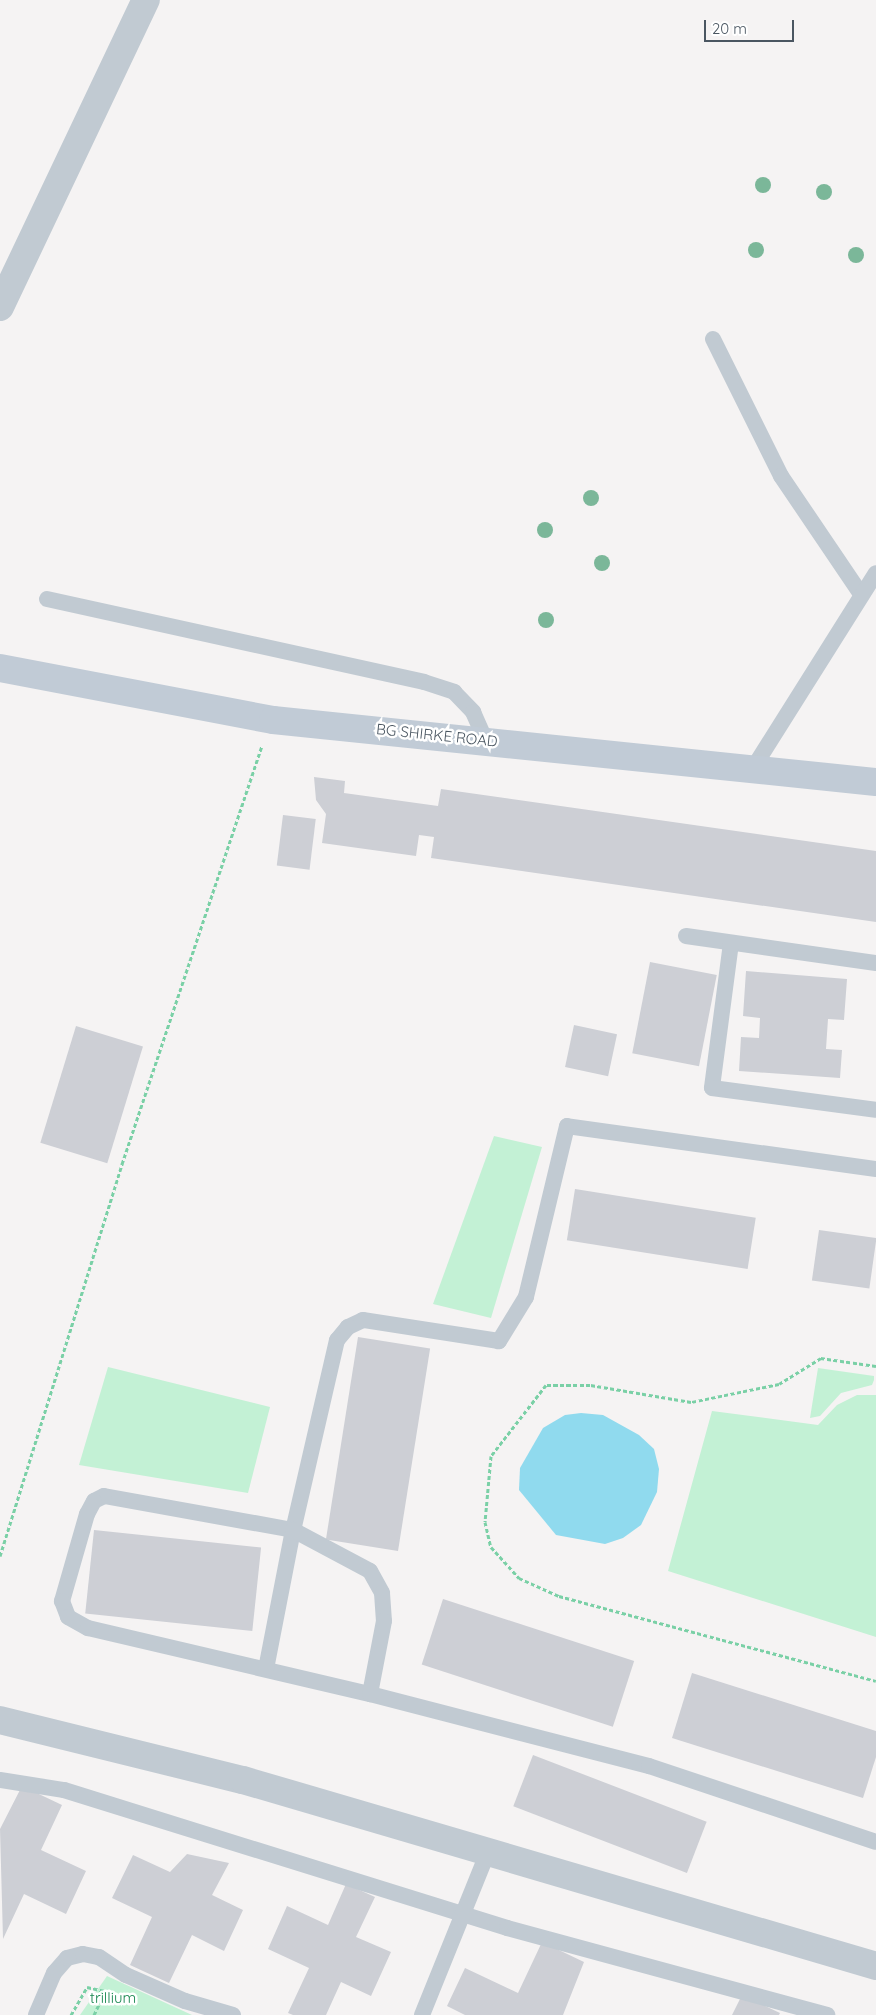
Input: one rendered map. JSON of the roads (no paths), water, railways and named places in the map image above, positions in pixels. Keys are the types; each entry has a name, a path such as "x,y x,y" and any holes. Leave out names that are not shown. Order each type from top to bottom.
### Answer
{"street":[{"path":"0,307 146,0"},
{"name":"BG SHIRKE ROAD","path":"0,668 273,720 485,739 750,773 876,782"},
{"path":"0,1720 244,1780 876,1966"}],"lane":[{"path":"713,339 781,476 861,594"},
{"path":"750,773 876,573"},
{"path":"47,599 424,682 454,692 473,712 485,739"},
{"path":"686,936 876,963"},
{"path":"731,942 712,1088 876,1110"},
{"path":"266,1669 293,1530 337,1340 348,1327 363,1320 499,1341 526,1297 567,1126 876,1169"},
{"path":"370,1694 384,1620 382,1593 370,1571 293,1530 104,1496 94,1501 87,1514 62,1601 68,1616 88,1628 370,1694 648,1766 876,1842"},
{"path":"0,1780 64,1790 463,1914 827,2015"},
{"path":"422,2015 488,1852"},
{"path":"36,2015 54,1973 67,1958 83,1954 99,1957 126,1976 185,2001 232,2015"}],"water":[{"path":"581,1413 603,1415 639,1435 654,1449 659,1469 657,1492 641,1525 623,1538 605,1544 556,1535 519,1490 520,1468 543,1428 565,1415"}],"park label":[{"name":"trillium","path":"113,1998"}]}
